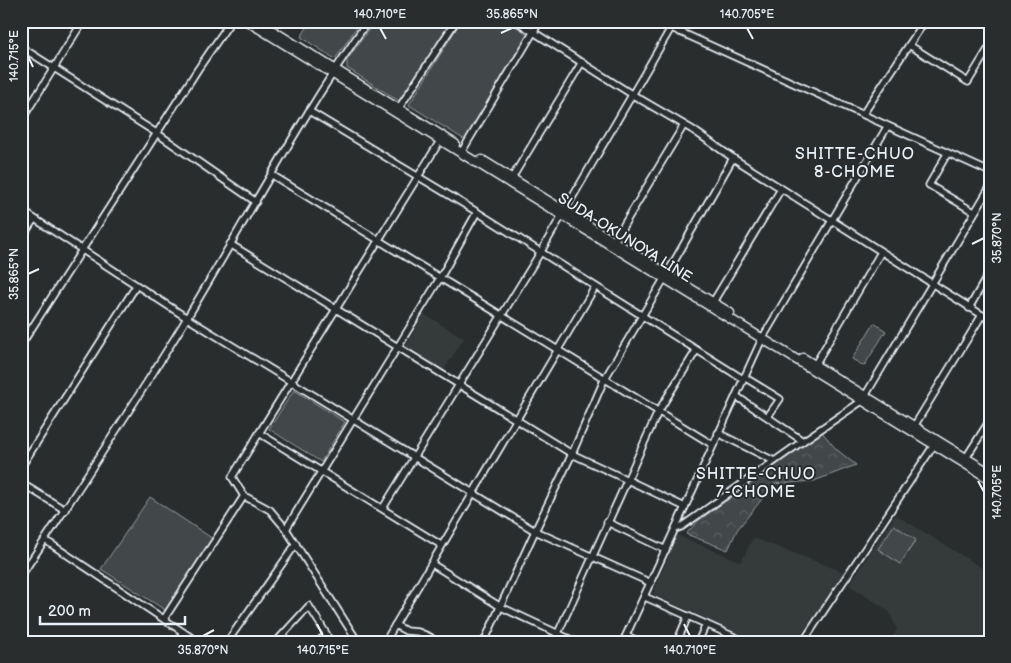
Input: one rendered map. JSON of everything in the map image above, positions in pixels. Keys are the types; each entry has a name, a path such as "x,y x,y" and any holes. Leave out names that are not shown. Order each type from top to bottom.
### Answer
{"main road":[{"name":"SUDA-OKUNOYA LINE","path":"247,21 399,108 462,151 935,443 990,473"},
{"name":"SUDA-OKUNOYA LINE","path":"257,21 440,140 512,178 563,213"},
{"name":"SUDA-OKUNOYA LINE","path":"665,276 713,302 764,337"},
{"name":"SUDA-OKUNOYA LINE","path":"965,460 990,479"}],"street":[{"path":"21,121 83,21"},
{"path":"21,345 198,69 231,21"},
{"path":"21,576 187,318 333,71 368,21"},
{"path":"399,108 456,21"},
{"path":"516,21 684,125 781,189 990,320"},
{"path":"462,151 540,21"},
{"path":"656,21 990,172"},
{"path":"679,32 684,21"},
{"path":"863,114 926,21"},
{"path":"383,508 540,253 672,28"},
{"path":"909,45 968,82 990,46"},
{"path":"21,47 158,134 256,202"},
{"path":"512,178 582,62"},
{"path":"309,111 476,212 696,351 780,399 768,416"},
{"path":"612,243 684,125"},
{"path":"640,642 624,639 744,378 764,337 887,127"},
{"path":"358,642 286,529 270,510 244,496 232,477 440,140"},
{"path":"948,154 929,185 974,212"},
{"path":"484,642 572,454 604,380 733,158"},
{"path":"272,175 713,445"},
{"path":"675,529 682,527 864,399 990,187"},
{"path":"713,302 781,189"},
{"path":"21,210 136,286 472,493 535,530 651,583"},
{"path":"286,529 440,278 476,212"},
{"path":"21,239 34,219"},
{"path":"230,244 572,454 685,507"},
{"path":"813,367 881,252"},
{"path":"969,307 989,273"},
{"path":"21,467 136,286"},
{"path":"389,641 395,626 432,564 441,545 595,287"},
{"path":"913,429 982,315"},
{"path":"554,642 658,412 696,351"},
{"path":"736,396 803,441"},
{"path":"965,460 990,420"},
{"path":"259,433 441,545"},
{"path":"718,433 774,461"},
{"path":"803,642 935,443"},
{"path":"21,483 65,510"},
{"path":"164,620 244,496"},
{"path":"607,522 666,550"},
{"path":"45,540 198,642"},
{"path":"228,642 296,544"},
{"path":"432,564 501,607 576,642"},
{"path":"645,596 746,642"},
{"path":"276,642 309,606 327,635 317,642"},
{"path":"676,642 688,616"},
{"path":"698,642 706,624"},
{"path":"395,626 406,631 418,632 436,642"},
{"path":"177,642 183,632"},
{"path":"644,642 649,642"}],"shaded area":[{"path":"424,314 464,338 444,370 406,346"},
{"path":"896,515 990,573 990,633 985,642 889,642 897,630 889,611 849,585"},
{"path":"677,535 741,562 753,538 844,572 796,642 757,642 653,594"}],"green space":[{"path":"311,21 361,21 335,59 301,37"},
{"path":"375,21 452,21 399,101 347,68 347,60"},
{"path":"461,21 507,21 528,34 465,140 409,105"},
{"path":"874,323 886,331 864,366 852,359"},
{"path":"294,390 345,422 321,462 269,429"},
{"path":"822,432 836,449 856,465 814,481 774,484 737,530 728,550 686,534 698,521"},
{"path":"150,497 213,539 165,610 101,569"},
{"path":"894,525 916,540 900,564 878,549"}],"district":[{"name":"SHITTE-CHUO 8-CHOME","path":"855,163"},
{"name":"SHITTE-CHUO 7-CHOME","path":"756,483"}]}
